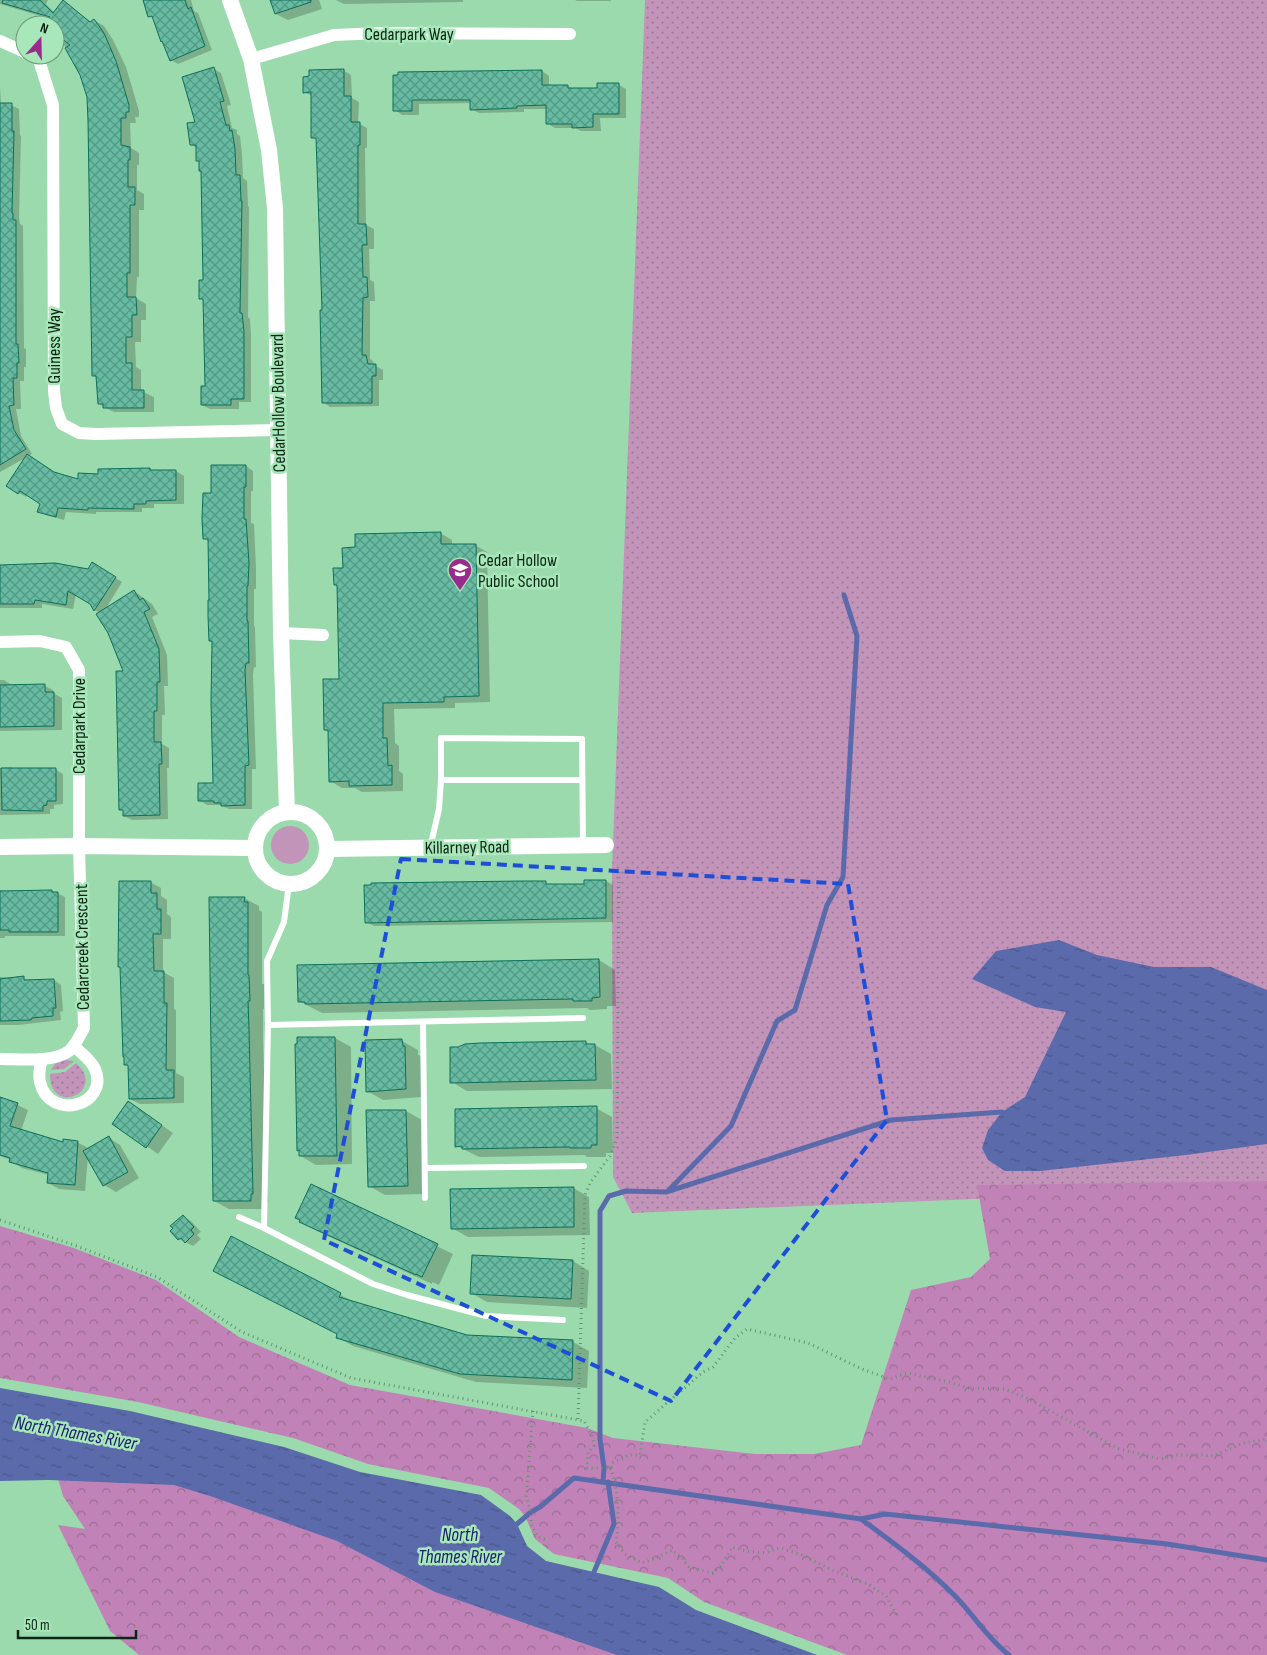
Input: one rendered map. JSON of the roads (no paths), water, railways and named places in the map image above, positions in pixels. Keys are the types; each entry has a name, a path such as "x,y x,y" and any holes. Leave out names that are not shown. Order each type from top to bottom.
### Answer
{"street":[{"name":"CedarHollow Boulevard","path":"230,0 251,59 269,150 275,208 281,633 287,812"},
{"name":"Cedarpark Way","path":"251,59 334,35 380,33 570,34"},
{"path":"0,41 15,48"},
{"name":"Guiness Way","path":"40,65 53,105 54,391 56,408 62,424 79,433 96,434 278,430"},
{"path":"281,633 323,636"},
{"name":"Cedarpark Drive","path":"0,642 40,641 66,647 80,670 79,846"},
{"path":"287,812 303,814 314,820 323,829 326,837 328,850 321,868 313,877 301,883 289,884 269,876 260,867 255,848 258,833 265,823 275,815 287,812"},
{"name":"Killarney Road","path":"328,850 606,845"},
{"name":"Cedarcreek Crescent","path":"74,1046 84,1028 79,846"},
{"path":"0,847 255,848"},
{"path":"0,1059 42,1059 62,1054 74,1046 91,1063 96,1077 94,1092 89,1098 76,1106 58,1104 50,1099 43,1091 39,1074 42,1059"}],"lane":[{"path":"430,848 439,809 441,738 582,739 583,845"},
{"path":"441,780 582,780"},
{"path":"264,1228 268,1025 267,961 284,922 289,884"},
{"path":"268,1025 583,1018"},
{"path":"423,1022 425,1198"},
{"path":"425,1168 584,1166"},
{"path":"240,1218 264,1228 373,1284 407,1295 486,1316 563,1320"}],"water":[{"path":"1059,940 1097,955 1154,967 1211,967 1267,990 1267,1144 1040,1171 1005,1171 988,1160 982,1148 988,1130 1002,1112 1025,1097 1066,1012 1035,1007 972,979 996,951"},
{"name":"North Thames River","path":"0,1388 130,1411 284,1447 360,1472 481,1495 510,1516 517,1524 527,1546 546,1561 659,1587 696,1610 817,1655 617,1655 435,1592 337,1541 174,1485 49,1480 0,1481"}],"waterway":[{"path":"669,1190 731,1126 777,1021 795,1010 827,905 843,877 857,636 844,595"},
{"path":"603,1482 604,1468 600,1439 600,1211 609,1196 626,1191 666,1192 891,1120 1002,1112"},
{"path":"517,1524 574,1478 861,1519 885,1514 1167,1544 1267,1560"},
{"path":"594,1572 614,1524 608,1482"},
{"path":"861,1519 935,1577 957,1598 995,1642 1009,1655"}],"place":[{"name":"Cedar Hollow Public School","path":"460,591"}]}
